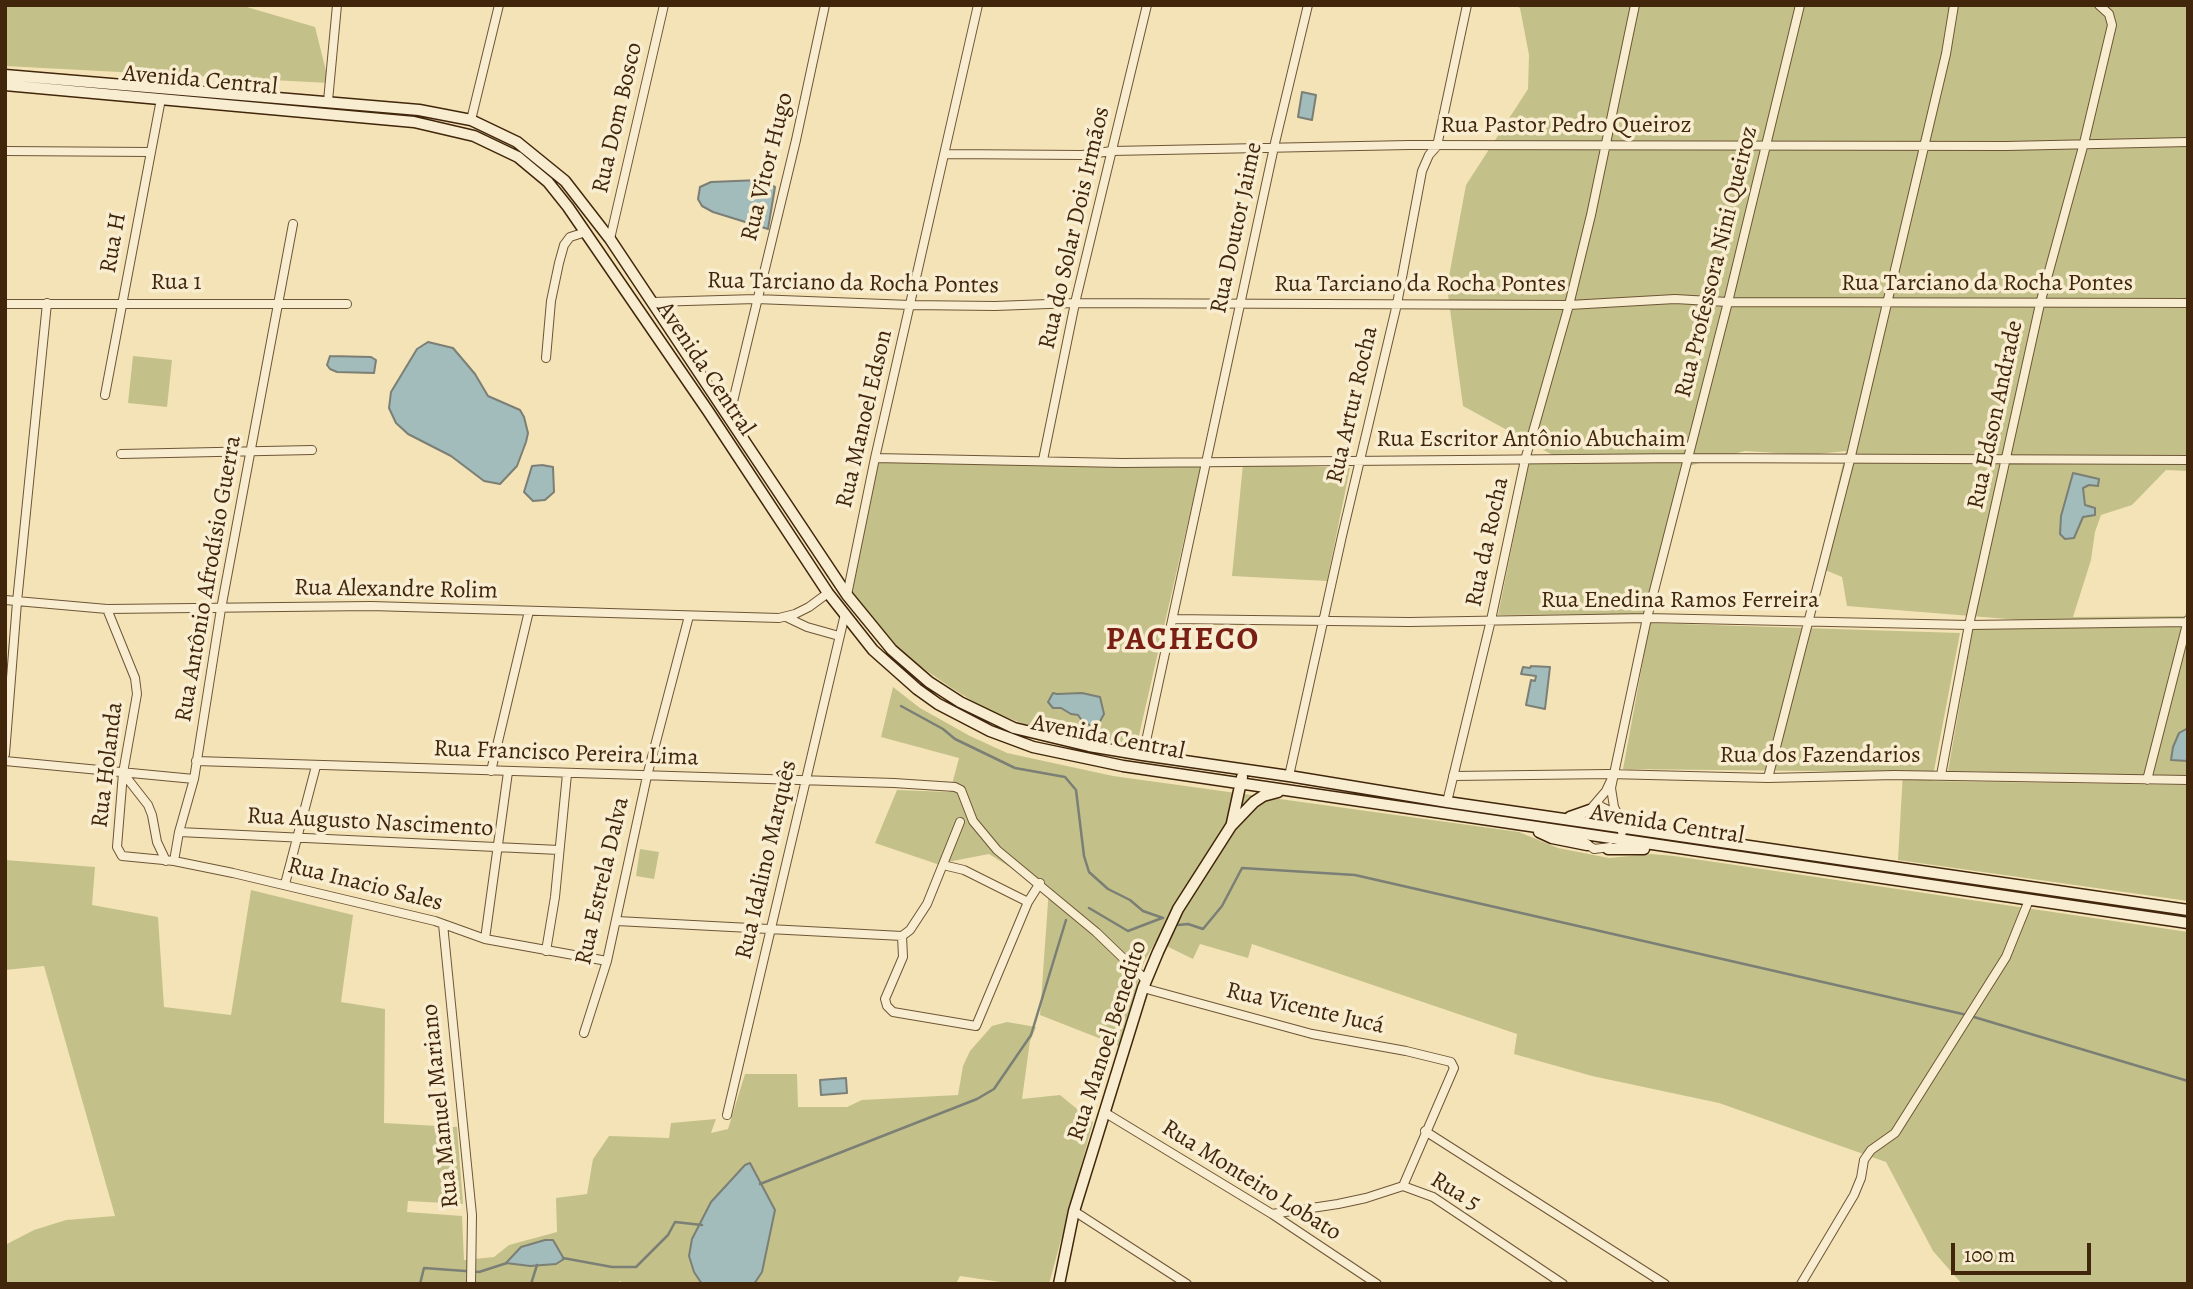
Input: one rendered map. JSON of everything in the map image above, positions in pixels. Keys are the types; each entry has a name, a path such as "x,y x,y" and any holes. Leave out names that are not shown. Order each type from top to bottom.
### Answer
{"main road":[{"name":"Avenida Central","path":"5,75 419,110 471,121 502,133 531,151 565,181 610,239 847,595 892,650 929,682 960,702 1014,728 1088,746 1143,755 2188,910"},
{"name":"Avenida Central","path":"5,85 374,118 444,127 501,147 531,167 548,183 586,232 828,593 873,650 938,704 990,731 1033,747 1086,760 1223,782 2188,923"},
{"name":"Rua Manoel Benedito","path":"1231,826 1244,769"},
{"path":"1223,782 1233,793 1235,809"},
{"name":"Rua Manoel Benedito","path":"1059,1284 1074,1211 1104,1112 1145,984 1178,909 1231,826 1254,802 1263,796 1284,790"},
{"path":"1563,818 1590,810"},
{"path":"1618,816 1639,828 1663,833"},
{"path":"1520,826 1552,838 1587,845"},
{"path":"1608,849 1668,847"}],"street":[{"path":"328,101 337,5"},
{"path":"471,121 499,5"},
{"name":"Rua Dom Bosco","path":"610,239 664,5"},
{"name":"Rua Vitor Hugo","path":"729,419 825,5"},
{"name":"Rua Manoel Edson","path":"847,595 875,458 978,5"},
{"name":"Rua do Solar Dois Irmãos","path":"1044,460 1075,303 1147,5"},
{"name":"Rua Doutor Jaime","path":"1143,755 1274,147 1308,5"},
{"name":"Rua Artur Rocha","path":"1289,776 1397,304 1422,171 1429,155 1437,146 1467,5"},
{"name":"Rua da Rocha","path":"1447,802 1491,620 1525,460 1570,305 1635,5"},
{"name":"Rua Professora Nini Queiroz","path":"1614,774 1647,618 1800,5"},
{"path":"1768,778 1850,460 1946,54 1954,5"},
{"name":"Rua Edson Andrade","path":"1941,775 1969,625 2040,304 2084,143 2112,25 2109,14 2099,5"},
{"name":"Rua H","path":"105,395 161,99"},
{"name":"Rua Pastor Pedro Queiroz","path":"946,153 1082,155 1112,151 1274,147 1767,144 2006,146 2188,142"},
{"path":"5,151 149,152"},
{"name":"Rua Antônio Afrodísio Guerra","path":"170,861 194,779 221,609 293,223"},
{"path":"546,358 551,301 564,245 570,237 586,232"},
{"name":"Rua Tarciano da Rocha Pontes","path":"652,302 756,299 995,306 1075,303 1570,305 1675,299 1728,302 2188,303"},
{"path":"5,754 47,303"},
{"name":"Rua 1","path":"5,304 347,304"},
{"path":"121,454 312,450"},
{"name":"Rua Escritor Antônio Abuchaim","path":"875,458 1122,463 1208,460 1688,458 2188,460"},
{"name":"Rua Alexandre Rolim","path":"5,600 107,609 372,606 786,617 809,607 828,593"},
{"name":"Rua Holanda","path":"107,609 122,641 136,684 134,716 123,773 117,847"},
{"path":"491,771 529,611"},
{"name":"Rua Idalino Marquês","path":"727,1115 845,614"},
{"name":"Rua Estrela Dalva","path":"584,1033 607,961 647,776 689,616"},
{"name":"Rua Alexandre Rolim","path":"786,617 807,627 839,636"},
{"name":"Rua Enedina Ramos Ferreira","path":"1173,619 1647,618 1969,625 2188,621"},
{"path":"2147,780 2188,621"},
{"path":"5,761 194,779"},
{"name":"Rua Francisco Pereira Lima","path":"196,761 934,785 961,790 966,797 973,821 997,850 1040,883"},
{"path":"285,884 316,766"},
{"path":"485,939 508,772"},
{"path":"123,773 148,805 157,842 170,861"},
{"path":"546,951 567,774"},
{"path":"1614,774 1611,793 1622,827 1619,840 1608,849 1601,850 1587,845 1580,833 1581,821 1606,791 1614,774"},
{"name":"Rua dos Fazendarios","path":"1453,776 1614,774 1768,778 1941,775 2188,780"},
{"path":"1590,810 1608,808 1618,816"},
{"path":"617,921 902,936 927,904 960,822"},
{"name":"Rua Augusto Nascimento","path":"179,832 559,850"},
{"name":"Rua Inacio Sales","path":"117,847 122,856 170,861 285,884 443,924 485,939 607,961"},
{"path":"943,865 964,870 1028,902"},
{"path":"902,936 903,957 885,999 887,1006 894,1012 976,1026 1028,902 1040,883 1096,932 1145,984"},
{"path":"1801,1284 1854,1195 1864,1160 1871,1150 1895,1133 2006,957 2029,900"},
{"name":"Rua Manuel Mariano","path":"443,924 472,1215 471,1284"},
{"name":"Rua Vicente Jucá","path":"1145,984 1312,1034 1451,1062 1454,1068 1425,1131"},
{"name":"Rua Monteiro Lobato","path":"1104,1112 1272,1213 1377,1284"},
{"path":"1403,1186 1425,1131 1665,1284"},
{"name":"Rua 5","path":"1272,1213 1366,1198 1403,1186 1433,1197 1563,1284"},
{"path":"1074,1211 1187,1284"}],"shaded area":[{"path":"5,5 240,5 315,27 329,83 5,66"},
{"path":"1515,5 2188,5 2188,471 2166,470 2132,505 2101,515 2095,532 2091,560 2073,617 2185,616 2188,606 2188,776 1948,771 1973,629 2050,619 2020,620 1847,606 1842,577 1818,567 1846,451 1809,455 1745,451 1681,468 1644,614 1498,615 1529,463 1560,459 1463,406 1447,287 1466,185 1528,89 1529,55 1520,8"},
{"path":"133,356 172,360 167,407 128,403"},
{"path":"879,461 1202,461 1137,744 1126,746 1061,735 987,710 904,655 852,592"},
{"path":"1243,464 1350,468 1327,581 1232,576"},
{"path":"1650,623 1960,633 1932,781 2188,785 2188,901 1898,860 1903,772 1623,769"},
{"path":"893,687 920,708 1007,753 1113,776 1519,832 1558,848 1609,858 1651,854 1674,856 2188,932 2188,1284 1962,1284 1933,1251 1886,1162 1719,1103 1592,1076 1514,1054 1517,1034 1252,944 1248,958 1200,944 1193,959 1156,941 1144,962 1119,1046 1040,1015 1049,888 1034,882 989,854 937,864 875,843 897,790 950,792 959,758 881,737"},
{"path":"640,849 659,852 654,879 636,876"},
{"path":"5,860 95,867 92,905 158,917 164,1007 231,1015 251,890 353,915 341,1002 385,1009 384,1123 457,1127 463,1204 408,1201 407,1212 462,1216 464,1260 494,1257 509,1245 557,1232 556,1198 587,1194 593,1159 609,1136 669,1138 671,1123 716,1119 711,1133 728,1129 745,1074 797,1074 798,1107 847,1107 862,1100 958,1095 963,1066 970,1051 992,1026 1007,1022 1036,1027 1030,1041 1022,1099 1060,1095 1093,1122 1049,1284 1014,1284 960,1276 956,1284 754,1284 762,1272 750,1163 745,1165 711,1202 694,1272 702,1284 621,1284 621,1281 611,1284 5,1284 5,1245 34,1230 66,1220 115,1216 44,966 5,970"}],"water":[{"path":"1302,92 1316,95 1312,120 1298,117"},
{"path":"760,180 775,187 768,229 713,212 702,206 698,199 700,187 711,182"},
{"path":"428,342 453,348 475,374 488,396 520,410 524,417 528,433 526,442 517,466 500,484 484,481 451,456 408,434 396,423 389,408 391,392 417,349"},
{"path":"330,356 371,357 376,360 374,373 337,372 327,365"},
{"path":"532,466 553,467 554,492 545,500 533,501 524,492"},
{"path":"2073,473 2099,479 2098,486 2089,485 2083,488 2085,505 2095,508 2095,515 2083,517 2074,538 2065,539 2060,534 2061,516"},
{"path":"1523,667 1550,667 1545,709 1526,705 1531,680 1535,681 1536,676 1521,674"},
{"path":"1053,693 1082,693 1100,697 1104,714 1098,725 1092,726 1083,722 1078,715 1061,708 1053,708 1048,702"},
{"path":"2188,728 2188,761 2171,760 2179,733"},
{"path":"846,1078 847,1093 821,1095 820,1080"},
{"path":"750,1163 775,1210 762,1272 754,1284 702,1284 694,1272 689,1256 692,1239 711,1202 745,1165"},
{"path":"553,1240 564,1259 556,1264 530,1266 506,1263 521,1247"}],"waterway":[{"path":"901,706 943,729 955,739 1015,768 1065,777 1076,790 1084,856 1089,872 1108,889 1130,900 1143,911 1163,918"},
{"path":"1178,925 1188,924 1203,929 1222,906 1242,868 1355,875 1967,1015"},
{"path":"1089,908 1128,931 1162,918"},
{"path":"760,1184 977,1099 994,1089 1031,1035 1066,920"},
{"path":"1974,1017 2188,1081"},
{"path":"563,1258 612,1267 636,1267 668,1235 675,1222 702,1225"},
{"path":"420,1284 424,1268 479,1272 507,1263"},
{"path":"531,1284 537,1265"}],"district":[{"name":"PACHECO","path":"1183,641"}]}
